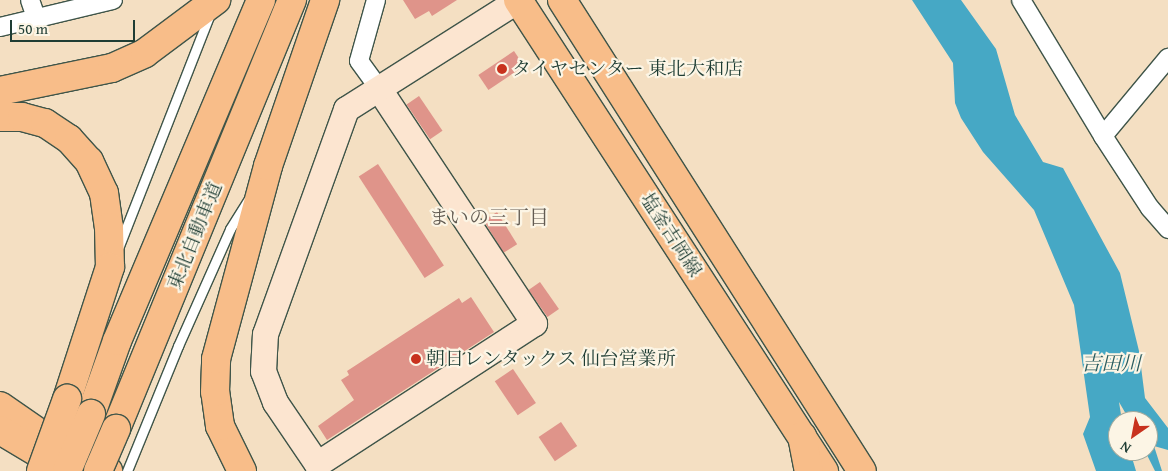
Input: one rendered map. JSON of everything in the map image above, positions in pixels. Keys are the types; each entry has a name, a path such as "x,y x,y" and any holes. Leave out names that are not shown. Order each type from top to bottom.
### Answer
{"main road":[{"name":"東北自動車道","path":"69,471 117,341 261,0"},
{"name":"東北自動車道","path":"98,471 292,0"},
{"path":"242,471 220,426 215,392 216,359 268,166 325,0"},
{"name":"塩釜吉岡線","path":"518,0 824,471"},
{"name":"塩釜吉岡線","path":"562,0 862,471"},
{"path":"0,91 112,68 145,53 216,1"},
{"path":"0,117 22,117 45,123 69,139 89,161 104,193 110,267 41,471"},
{"path":"0,406 39,433 108,471"},
{"path":"0,430 69,471"},
{"path":"802,436 809,471"}],"street":[{"path":"30,0 36,17"},
{"path":"0,27 113,0"},
{"path":"376,0 359,61 379,89 534,323 317,464 275,402 263,371 265,334 346,109 379,89 518,0"},
{"path":"1021,0 1103,136 1150,208 1168,229"},
{"path":"1103,136 1168,58"}],"lane":[{"path":"110,267 216,1"},
{"path":"128,471 178,346 230,229 268,166"}],"water":[{"name":"吉田川","path":"912,0 961,0 996,49 1015,115 1043,162 1063,168 1120,273 1139,351 1145,398 1155,411 1124,411 1119,402 1120,411 1108,411 1108,461 1133,461 1136,471 1096,471 1083,434 1090,417 1074,305 1034,210 983,152 961,118 955,103 953,63"},
{"name":"吉田川","path":"1158,415 1168,428 1168,450 1158,447"},
{"name":"吉田川","path":"1158,458 1162,471 1155,471 1150,461 1158,461"}],"building":[{"path":"403,0 457,0 432,16 429,11 415,19"},
{"path":"514,51 524,66 488,90 478,75"},
{"path":"419,96 442,131 430,139 407,104"},
{"path":"378,164 444,265 425,278 359,177"},
{"path":"497,212 517,244 504,253 483,220"},
{"path":"540,282 559,309 547,317 529,290"},
{"path":"471,297 494,332 327,440 318,426 354,400 341,380 349,375 347,371 459,298 462,303"},
{"path":"513,369 536,403 518,415 495,381"},
{"path":"561,422 577,446 555,461 539,437"}],"place":[{"name":"タイヤセンター 東北大和店","path":"502,69"},
{"name":"朝日レンタックス 仙台営業所","path":"416,359"}],"district":[{"name":"まいの三丁目","path":"489,216"}]}
